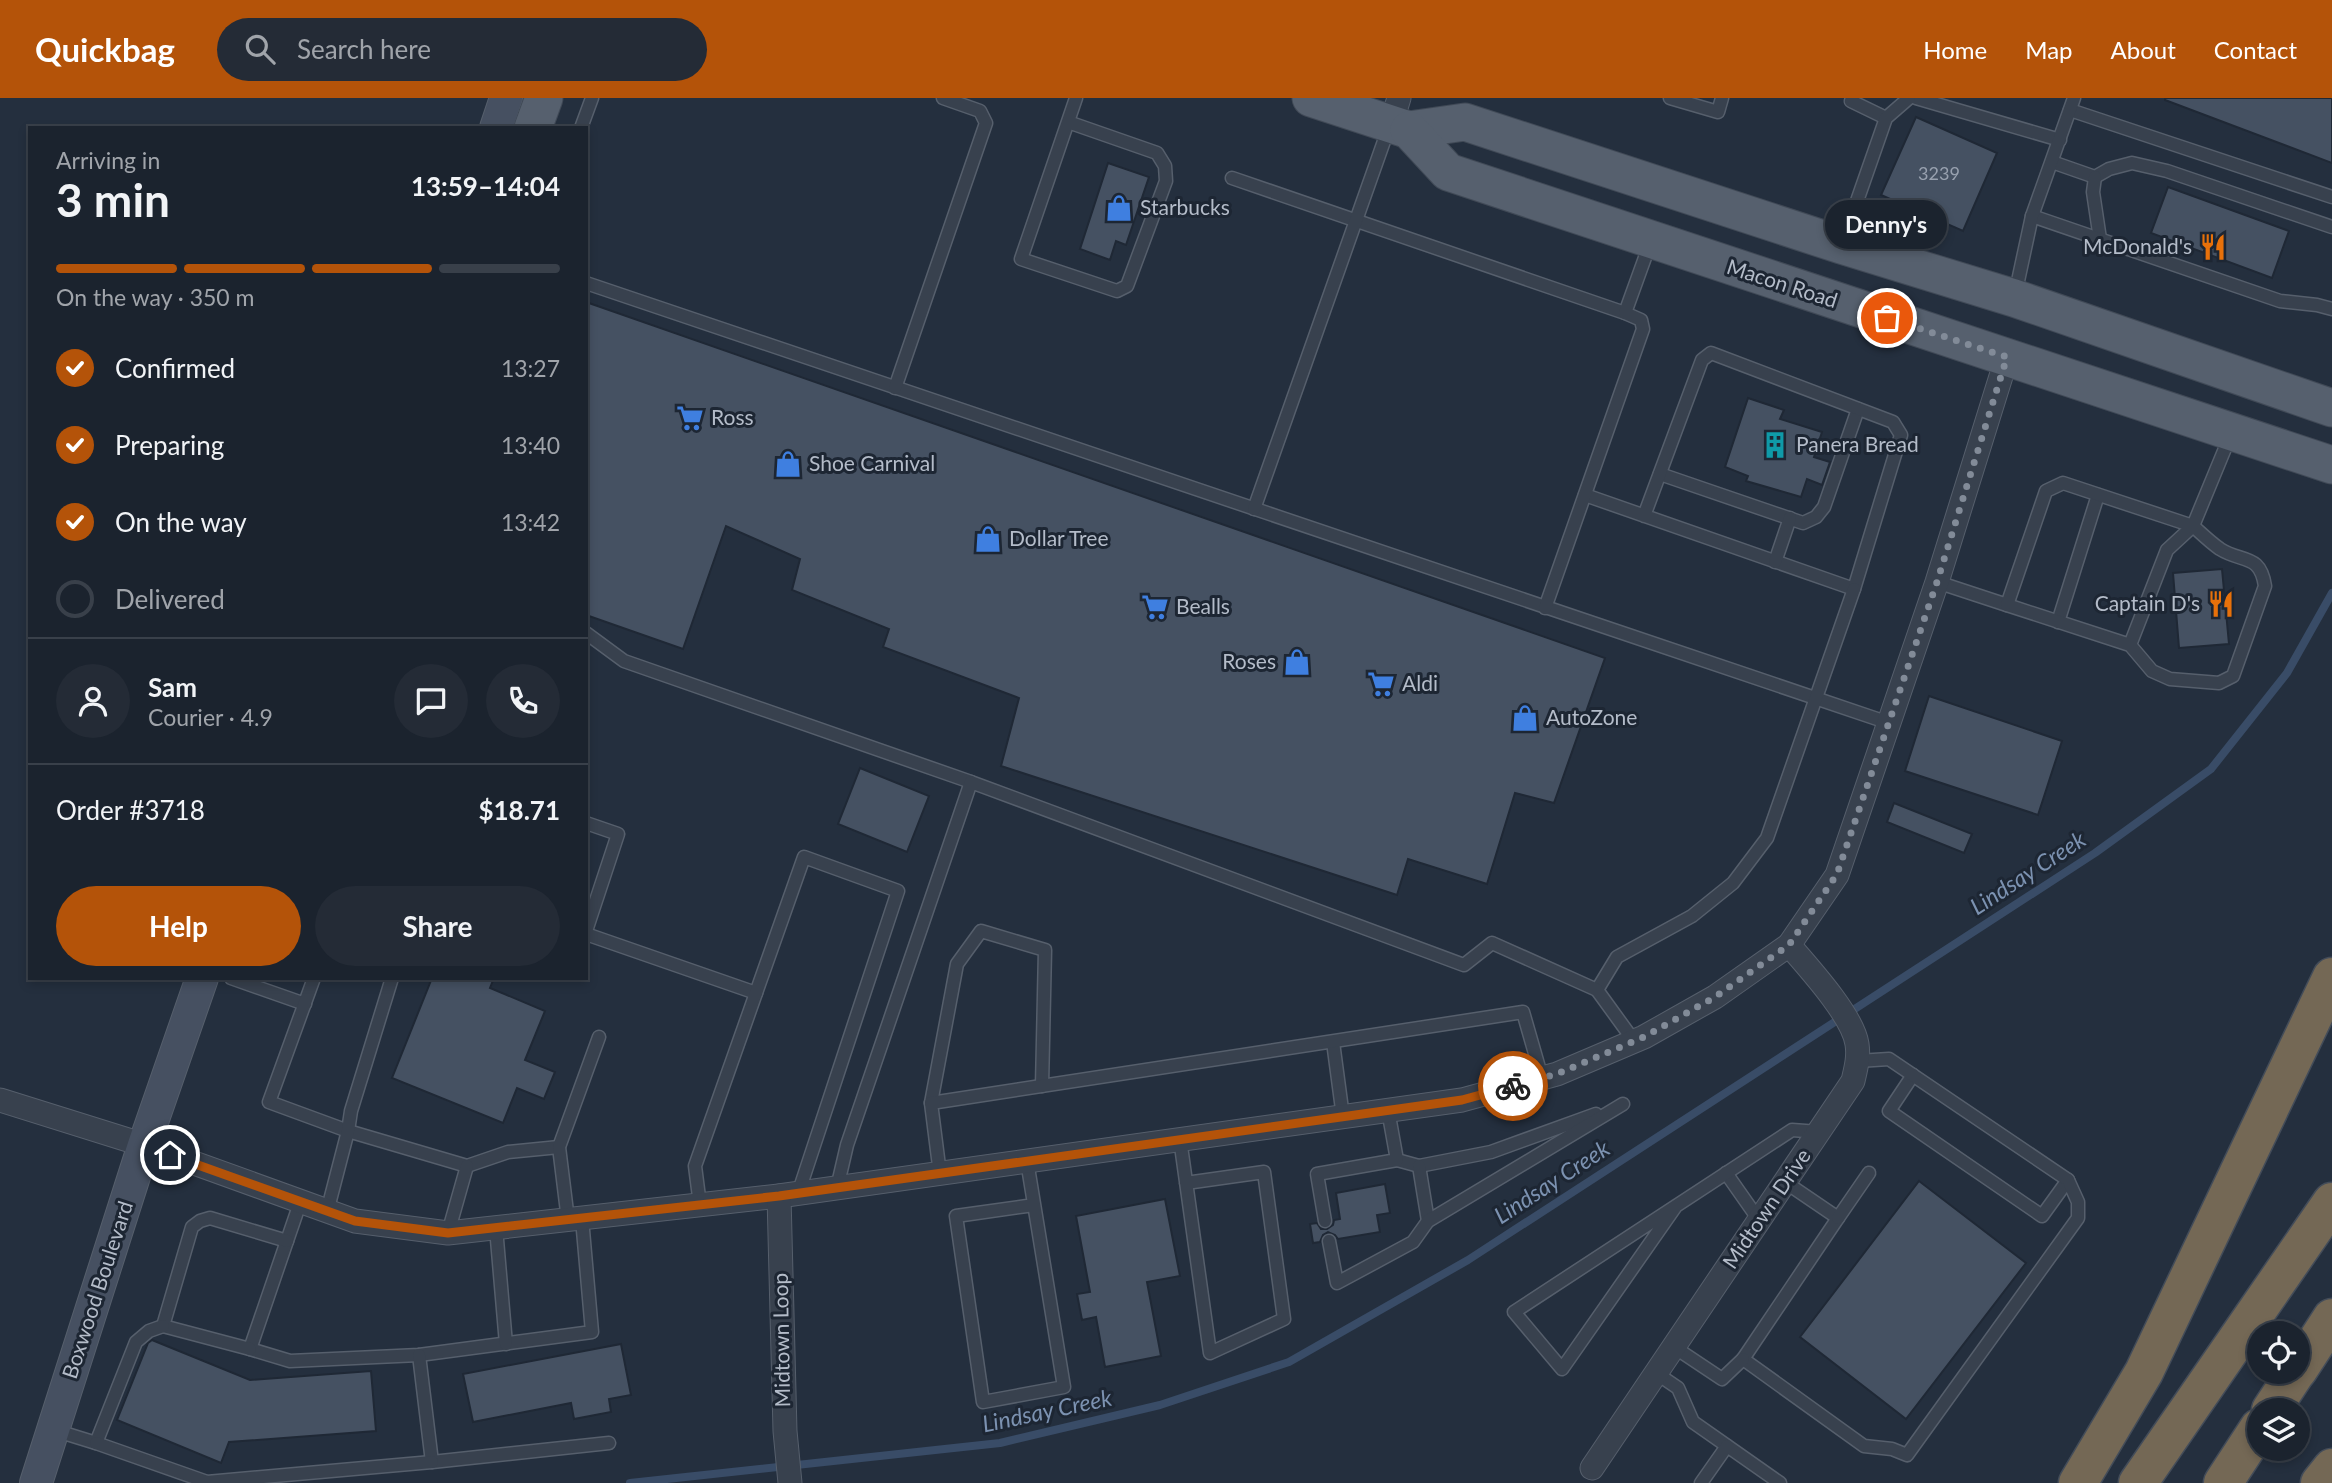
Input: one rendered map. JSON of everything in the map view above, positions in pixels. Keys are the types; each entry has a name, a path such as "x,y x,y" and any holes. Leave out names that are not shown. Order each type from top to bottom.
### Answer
{"highway":[{"path":"2078,1483 2144,1372 2332,977"},
{"path":"2138,1483 2332,1202"},
{"path":"2310,1351 2332,1318"},
{"path":"2223,1483 2247,1447"},
{"path":"2320,1483 2332,1468"}],"main road":[{"path":"534,126 544,98"},
{"name":"Macon Road","path":"1311,98 1400,117 1465,122 1841,245 2014,298 2331,405"},
{"name":"Macon Road","path":"1400,117 1448,172 2332,465"}],"street":[{"path":"497,126 506,98"},
{"path":"0,1101 144,1145 327,1213 355,1221 448,1233 788,1195 1462,1100 1557,1074 1634,1041 1715,997 1789,945 1837,874 1937,582 2007,357"},
{"path":"1789,945 1822,984 1844,1016 1857,1041 1858,1061"},
{"name":"Boxwood Boulevard","path":"36,1483 144,1145 201,980"},
{"name":"Midtown Drive","path":"1592,1468 1853,1081 1858,1061"},
{"name":"Midtown Loop","path":"788,1195 785,1432 790,1483"}],"lane":[{"path":"582,126 592,98"},
{"path":"895,388 986,124 981,111 943,98"},
{"path":"1068,122 1157,153 1165,166 1166,181 1128,286 1117,292 1021,259 1076,98"},
{"path":"1670,98 1718,112 1722,98"},
{"path":"1841,245 1886,118 1909,98"},
{"path":"1916,98 2060,140"},
{"path":"1848,99 1886,118"},
{"path":"2014,298 2032,216 2072,104 2332,197"},
{"path":"1254,509 1357,219 1400,117"},
{"path":"2052,162 2095,177 2109,169 2132,163 2167,171 2332,227"},
{"path":"2095,177 2093,192 2100,239"},
{"path":"1232,178 1357,219 1641,320 1643,329 1545,608"},
{"path":"2032,216 2280,301 2317,304 2332,309"},
{"path":"1625,313 1651,241"},
{"path":"588,284 1889,723"},
{"path":"1597,990 1617,957 1692,916 1733,883 1767,838 1854,589 1901,435 1893,422 1710,353 1702,360 1644,516"},
{"path":"1660,474 1803,523 1815,517 1824,507 1858,408"},
{"path":"2130,645 2167,550 2193,526 2232,430"},
{"path":"1937,582 2058,622 2130,645 2152,671 2170,679 2219,683 2233,676 2265,586 2263,573 2254,562 2222,550 2193,526 2063,483 2046,491 2007,605"},
{"path":"1585,495 1854,589"},
{"path":"2058,622 2098,495"},
{"path":"1775,562 1790,518"},
{"path":"588,634 624,661 971,782 1464,965 1492,943 1597,990 1634,1041"},
{"path":"837,1188 847,1145 971,782"},
{"path":"588,824 618,834 588,926"},
{"path":"700,1205 695,1166 804,857 898,891 788,1195"},
{"path":"940,1174 931,1104 957,964 981,931 1045,950 1042,1086"},
{"path":"588,933 756,993"},
{"path":"237,980 305,1004"},
{"path":"313,980 269,1102 348,1131 467,1166 508,1152 559,1147"},
{"path":"327,1213 351,1111 391,980"},
{"path":"931,1104 1523,1012 1542,1078"},
{"path":"96,1443 136,1342 149,1331 163,1326 290,1361 419,1355 592,1332 575,1219 559,1147 599,1037"},
{"path":"1333,1042 1343,1117"},
{"path":"1743,1359 1864,1446 1892,1449 1907,1455 2078,1218 2078,1202 2068,1180 1889,1059 1858,1061"},
{"path":"1913,1075 1889,1111 2042,1216 2068,1180"},
{"path":"1325,1221 1317,1174 1397,1160 1419,1166 1490,1152 1623,1104 1428,1221 1413,1242 1338,1283 1329,1241"},
{"path":"1388,1110 1397,1160"},
{"path":"1676,1206 1562,1368 1514,1312 1792,1130 1819,1132"},
{"path":"1180,1139 1186,1184 1210,1353 1283,1319 1266,1185 1264,1172 1186,1184"},
{"path":"1027,1161 1064,1387 983,1402 956,1216 1034,1205"},
{"path":"448,1233 467,1166"},
{"path":"1419,1166 1428,1221"},
{"path":"1726,1173 1759,1220"},
{"path":"1674,1347 1722,1379 1743,1359 1869,1173"},
{"path":"1785,1182 1838,1218"},
{"path":"250,1349 300,1203"},
{"path":"163,1326 192,1227 200,1221 210,1218 287,1241"},
{"path":"496,1228 506,1344"},
{"path":"419,1355 432,1462"},
{"path":"1656,1373 1678,1388 1693,1422 1780,1483"},
{"path":"53,1430 207,1482 609,1443"},
{"path":"1700,1483 1727,1446"}],"building":[{"path":"2332,98 2332,163 2165,100"},
{"path":"1916,117 1997,153 1963,231 1881,195"},
{"path":"1108,163 1149,177 1126,245 1116,241 1110,260 1080,249"},
{"path":"2168,187 2289,231 2272,278 2151,233"},
{"path":"588,303 1605,658 1554,803 1515,793 1487,884 1408,859 1397,895 1001,766 1019,698 883,647 889,629 792,590 800,559 726,526 683,649 588,616"},
{"name":"Panera Bread","path":"1748,398 1784,410 1780,419 1822,432 1814,457 1830,462 1822,485 1807,479 1801,497 1746,481 1748,476 1725,467"},
{"path":"2222,569 2229,644 2179,648 2173,573"},
{"path":"1929,696 2062,741 2038,815 1905,771"},
{"path":"860,768 929,796 907,852 838,824"},
{"path":"1894,803 1972,834 1964,853 1887,822"},
{"path":"431,980 493,980 490,988 545,1011 525,1060 555,1072 544,1099 517,1088 503,1123 392,1078"},
{"path":"1919,1181 2026,1263 1906,1419 1800,1337"},
{"path":"1385,1184 1390,1213 1377,1215 1380,1232 1338,1239 1328,1232 1320,1242 1313,1243 1310,1224 1317,1223 1321,1229 1327,1229 1333,1225 1334,1220 1340,1219 1336,1193"},
{"path":"1165,1199 1180,1276 1147,1282 1161,1356 1105,1367 1096,1317 1082,1320 1077,1294 1090,1292 1076,1216"},
{"path":"152,1340 250,1380 371,1371 376,1431 229,1442 221,1463 117,1420 148,1343"},
{"path":"621,1344 631,1395 609,1399 611,1412 574,1419 571,1403 473,1422 463,1374"}],"waterway":[{"name":"Lindsay Creek","path":"630,1483 1000,1443 1160,1405 1289,1362 1468,1260 2095,853 2211,769 2287,673 2332,593"}],"way so far":[{"path":"1513,1086 1557,1074 1644,1037 1715,997 1789,945 1837,874 1937,582 2007,357 1887,318"}],"place":[{"name":"Starbucks","path":"1119,208"},
{"name":"McDonald's","path":"2213,247"},
{"name":"Denny's","path":"1887,318"},
{"name":"Ross","path":"690,418"},
{"name":"Panera Bread","path":"1775,445"},
{"name":"Shoe Carnival","path":"788,464"},
{"name":"Dollar Tree","path":"988,539"},
{"name":"Captain D's","path":"2221,604"},
{"name":"Bealls","path":"1155,607"},
{"name":"Roses","path":"1297,662"},
{"name":"Aldi","path":"1381,684"},
{"name":"AutoZone","path":"1525,718"}],"route":[{"path":"170,1155 355,1221 448,1233 779,1196 1462,1100 1513,1086"}]}
